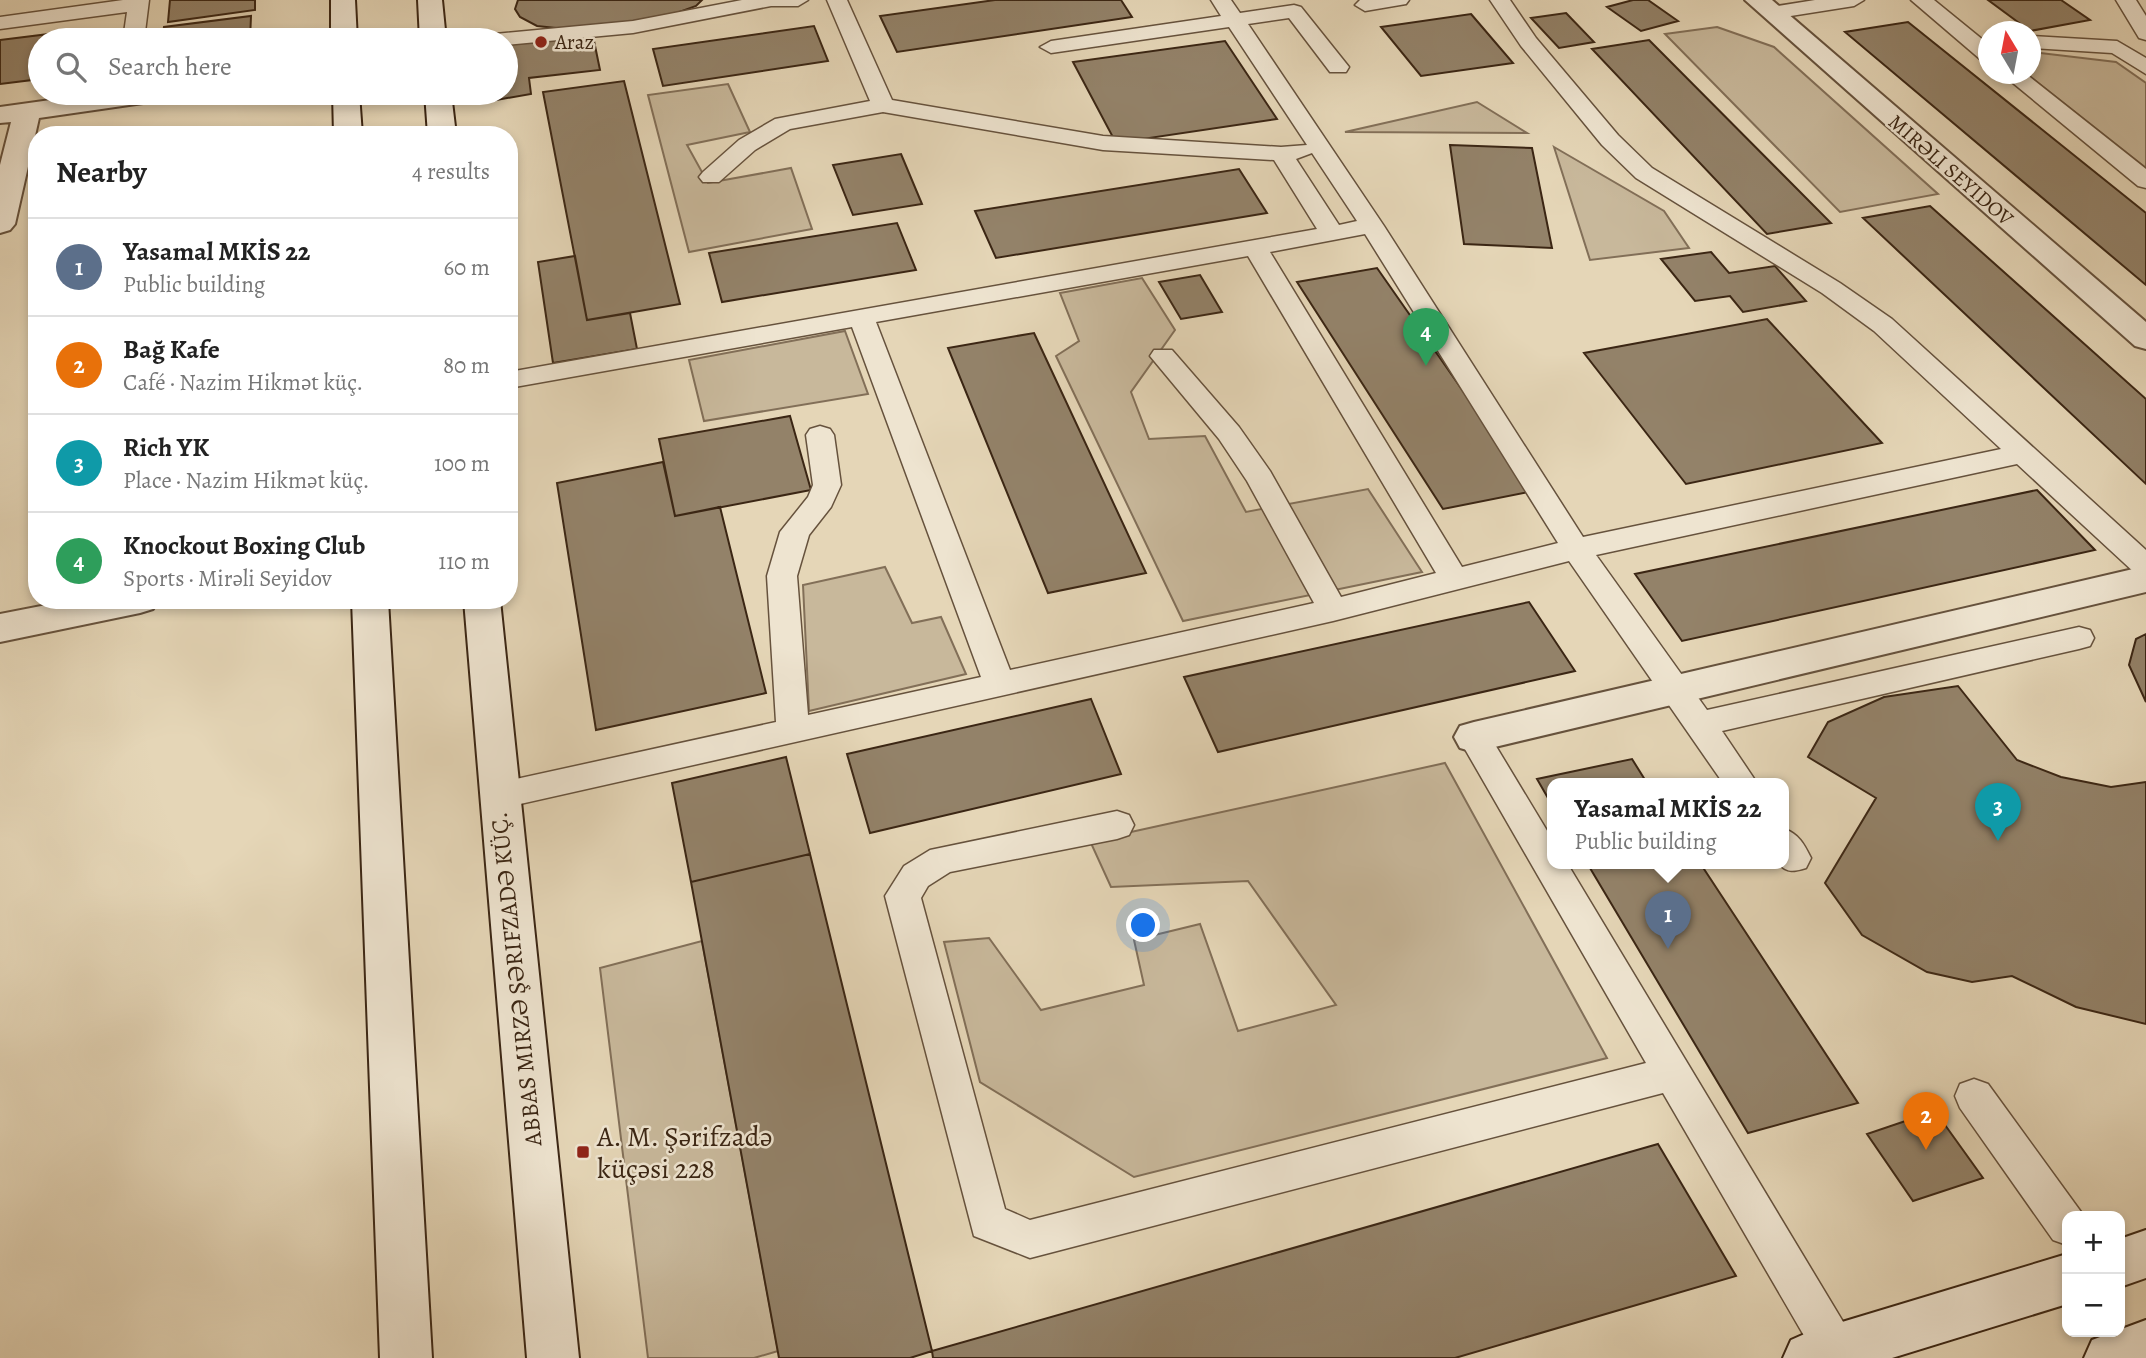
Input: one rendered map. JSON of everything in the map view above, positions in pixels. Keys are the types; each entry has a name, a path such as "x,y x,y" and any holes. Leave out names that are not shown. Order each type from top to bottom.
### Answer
{"main road":[{"path":"343,0 344,28"},
{"path":"430,0 432,28"},
{"name":"MIRƏLI SEYIDOV","path":"1764,6 2146,339"},
{"path":"0,224 14,113 65,105"},
{"path":"347,105 348,126"},
{"path":"439,105 441,126"},
{"path":"1474,737 2146,579"},
{"path":"0,628 95,609"},
{"path":"370,609 406,1358"},
{"name":"ABBAS MIRZƏ ŞƏRIFZADƏ KÜÇ.","path":"483,609 498,796 553,1358"},
{"path":"2125,1260 2146,1254"},
{"path":"1828,1355 2062,1281"},
{"path":"2109,1358 2146,1346"}],"lane":[{"path":"518,38 633,27 764,1 798,0"},
{"path":"836,0 883,105"},
{"path":"1365,5 1399,0"},
{"path":"1500,0 1528,43 1610,140 1644,173 1831,288 1883,325 2146,567"},
{"path":"1764,6 1854,0"},
{"path":"1921,0 1978,38"},
{"path":"2126,0 2146,34"},
{"path":"0,23 139,2 136,28"},
{"path":"1051,47 1229,9 1294,11 1338,67"},
{"path":"1229,9 1372,226 1576,549 1738,778"},
{"path":"2041,43 2146,46"},
{"path":"2117,47 2146,68"},
{"path":"2025,84 2146,181"},
{"path":"711,177 747,145 783,124 883,105 1103,143 1281,155 1321,148"},
{"path":"1281,155 1332,233"},
{"path":"518,378 1372,226"},
{"path":"1255,247 1454,578"},
{"path":"862,317 999,682"},
{"path":"1163,356 1229,433 1261,478 1333,610"},
{"path":"793,729 782,576 795,532 821,500 827,485 820,435"},
{"path":"498,796 999,682 1333,610 1576,549 2022,454"},
{"path":"1700,724 2079,638"},
{"path":"1474,737 1547,860"},
{"path":"1118,825 942,860 916,876 903,895 988,1222 1030,1239 1674,1073"},
{"path":"1553,869 1674,1073 1828,1355"},
{"path":"1974,1096 2062,1219"}],"shaded area":[{"path":"1717,27 1774,47 1938,194 1840,212 1665,34"},
{"path":"2041,53 2116,62 2146,83 2146,168 2040,84"},
{"path":"728,84 750,132 687,145 708,183 791,168 812,229 689,252 648,95"},
{"path":"1477,102 1527,133 1345,132"},
{"path":"1554,147 1664,211 1689,248 1590,260"},
{"path":"1142,278 1175,330 1131,392 1149,439 1205,436 1246,512 1368,489 1422,572 1183,621 1056,356 1079,341 1060,293"},
{"path":"845,331 868,394 704,421 689,360"},
{"path":"885,567 912,623 941,617 966,674 809,711 803,585"},
{"path":"1445,763 1607,1058 1134,1177 980,1082 944,942 989,938 1041,1010 1144,985 1134,940 1200,924 1238,1031 1336,1005 1248,881 1111,887 1090,841"},
{"path":"702,941 778,1351 754,1358 648,1358 600,968"}],"building":[{"path":"170,0 255,0 255,10 168,22"},
{"path":"518,0 702,0 696,6 660,19 575,30 537,26 520,17 515,9"},
{"path":"995,0 1121,0 1132,17 897,52 880,16"},
{"path":"1633,0 1648,0 1678,21 1641,31 1607,7"},
{"path":"1988,0 2061,0 2090,20 2041,29 2041,21 2016,21"},
{"path":"1566,13 1594,42 1559,48 1531,18"},
{"path":"1471,14 1513,63 1421,76 1381,27"},
{"path":"251,16 250,28 164,27"},
{"path":"1908,22 1978,78 1978,84 1985,84 2146,213 2146,285 1845,32"},
{"path":"814,26 828,61 663,86 653,49"},
{"path":"593,36 600,70 529,78 531,94 518,96 518,41"},
{"path":"28,37 28,80 0,84 0,40"},
{"path":"1649,40 1831,223 1767,234 1592,49"},
{"path":"1225,41 1277,119 1116,143 1073,62"},
{"path":"624,81 680,304 587,320 543,92"},
{"path":"1450,145 1532,148 1552,248 1464,244"},
{"path":"901,154 922,204 853,215 833,165"},
{"path":"1239,169 1267,213 996,258 975,211"},
{"path":"1930,206 2146,399 2146,484 1863,218"},
{"path":"897,223 916,270 722,302 709,253"},
{"path":"1711,252 1729,273 1775,266 1806,301 1743,312 1730,296 1695,301 1661,259"},
{"path":"575,256 587,320 630,313 637,349 553,363 538,262"},
{"path":"1377,268 1533,491 1443,509 1297,282"},
{"path":"1200,275 1222,312 1181,319 1159,282"},
{"path":"1767,319 1882,443 1686,484 1584,353"},
{"path":"1034,333 1146,573 1048,593 948,348"},
{"path":"790,416 811,490 675,516 659,439"},
{"path":"663,462 675,516 720,507 766,693 596,730 557,483"},
{"path":"2037,490 2095,550 1682,641 1635,574"},
{"path":"1529,602 1575,671 1218,752 1184,677"},
{"path":"2146,634 2146,702 2129,665 2136,639"},
{"path":"1958,686 2017,760 2061,777 2111,787 2146,782 2146,1024 2076,1007 2012,976 1972,982 1927,972 1862,935 1825,883 1876,798 1808,757 1828,722 1884,697"},
{"path":"1091,699 1121,774 870,833 847,754"},
{"path":"786,757 810,854 691,882 672,783"},
{"path":"1632,759 1644,778 1547,778 1547,796 1537,779"},
{"path":"810,854 932,1351 910,1358 779,1358 691,882"},
{"path":"1591,869 1704,869 1858,1103 1748,1133"},
{"path":"1935,1111 1983,1178 1913,1201 1867,1134"},
{"path":"1658,1144 1736,1276 1455,1358 933,1358 932,1351"}],"place":[{"name":"Araz","path":"541,42"},
{"name":"Knockout Boxing Club","path":"1426,366"},
{"name":"Rich YK","path":"1998,841"},
{"name":"Yasamal MKİS 22","path":"1668,949"},
{"name":"Bağ Kafe","path":"1926,1150"},
{"name":"A. M. Şərifzadə küçəsi 228","path":"583,1152"}]}
